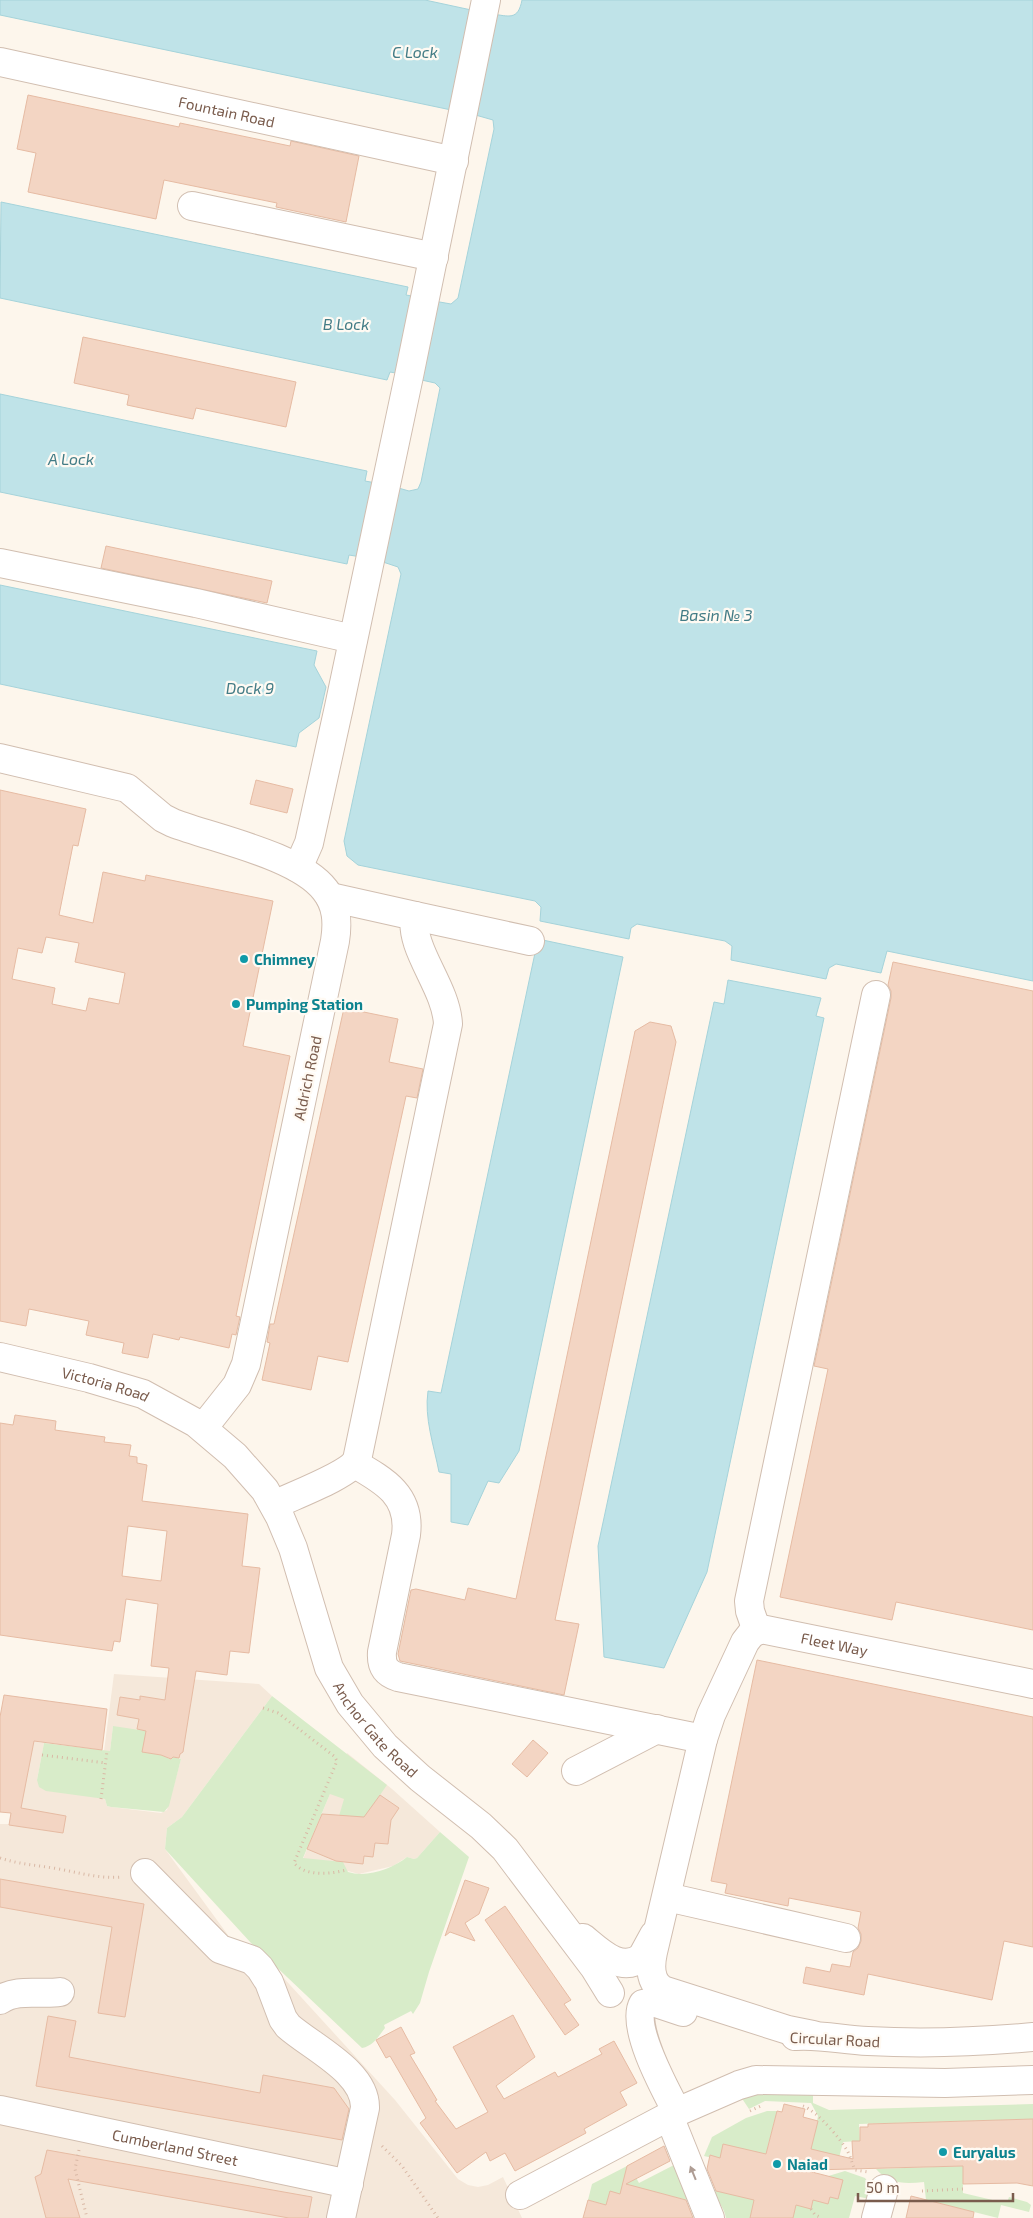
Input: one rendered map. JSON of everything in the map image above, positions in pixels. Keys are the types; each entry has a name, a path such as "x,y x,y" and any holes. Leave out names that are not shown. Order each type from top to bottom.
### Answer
{"street":[{"path":"298,868 309,843 426,299 485,6"},
{"name":"Fountain Road","path":"1,70 454,161"},
{"path":"192,206 434,257"},
{"path":"0,563 196,603 353,639"},
{"name":"Aldrich Road","path":"0,758 127,788 167,820 273,857 298,868 319,882 330,897 336,913 335,941 246,1364 237,1385 203,1428"},
{"path":"330,897 530,940"},
{"path":"274,1505 343,1472 355,1464 360,1451 448,1024 443,999 414,935 415,916"},
{"path":"710,2218 645,2042 640,2013 643,2004 652,1994 651,1958 703,1738 711,1715 745,1642 756,1631 749,1605 750,1595 876,995"},
{"name":"Victoria Road","path":"0,1358 133,1390 175,1410 203,1428"},
{"name":"Anchor Gate Road","path":"203,1428 242,1463 265,1490 274,1505 293,1548 329,1668 350,1704 385,1746 427,1784 493,1836 518,1864 598,1973 656,2072"},
{"path":"355,1464 389,1485 399,1499 406,1516 406,1535 382,1656 383,1667 390,1674 703,1738"},
{"name":"Fleet Way","path":"756,1631 770,1630 1033,1684"},
{"path":"576,1771 657,1729"},
{"path":"145,1873 220,1949 252,1960 269,1982 283,2019 288,2026 337,2063 363,2091 365,2108 341,2218"},
{"path":"665,1904 846,1938"},
{"path":"643,2004 635,2007 626,2007 611,1996 608,1985 612,1972 618,1966 638,1960 644,1955 665,1904"},
{"path":"553,1913 608,1959 641,1965 656,1985 663,1990 788,2030 813,2035"},
{"path":"0,2000 7,1995 20,1993 60,1992"},
{"name":"Circular Road","path":"643,2004 656,2002 733,2027 765,2035 813,2035 867,2041 922,2043 1033,2037"},
{"path":"520,2195 673,2114 739,2085 761,2079 945,2083 1033,2080"},
{"name":"Cumberland Street","path":"0,2110 349,2184"},
{"path":"876,2180 876,2218"}],"path":[{"path":"263,1708 278,1713 334,1756 336,1761 294,1863 303,1869 325,1874 346,1870"},
{"path":"101,1799 107,1751"},
{"path":"42,1755 106,1763"},
{"path":"0,1858 14,1863 105,1878 145,1873"},
{"path":"750,2111 768,2103"},
{"path":"797,2104 811,2110 834,2134 845,2148 856,2170 876,2180"},
{"path":"361,2127 402,2166 438,2218"},
{"path":"84,2128 75,2169 87,2218"},
{"path":"922,2190 963,2189"},
{"path":"811,2209 815,2215 822,2218"}],"shaded area":[{"path":"114,1674 259,1684 272,1696 182,1817 167,1828 165,1849 236,1946 270,1963 395,2100 458,2179 468,2185 478,2187 488,2185 503,2177 522,2218 0,2218 0,1824 9,1824 24,1740 44,1743 37,1780 105,1799 107,1806 111,1807 161,1813 167,1810 181,1759 173,1757 171,1759 161,1755 142,1752 113,1726 110,1751 104,1751"},
{"path":"347,1753 392,1789 440,1832 417,1858 407,1857 393,1866 359,1874 303,1859"}],"green space":[{"path":"272,1696 387,1785 363,1819 339,1816 344,1799 330,1794 303,1858 343,1862 348,1872 355,1874 371,1873 387,1869 407,1857 417,1858 440,1832 469,1857 420,2003 413,2014 411,2011 384,2025 385,2028 375,2041 362,2048 251,1943 165,1849 167,1828 182,1817"},
{"path":"113,1726 146,1731 143,1752 161,1755 170,1759 173,1757 181,1759 169,1806 164,1812 111,1807 107,1806 105,1799 46,1791 39,1787 37,1780 44,1743 110,1751"},
{"path":"743,2093 813,2094 813,2103 829,2110 1033,2104 1033,2119 859,2124 860,2141 843,2142 839,2158 811,2149 818,2116 811,2103 765,2101 749,2109 741,2097"},
{"path":"767,2111 777,2111 766,2154 721,2160 704,2156 712,2137 746,2118"},
{"path":"629,2165 639,2183 674,2165 691,2201 623,2184 620,2194 610,2192 606,2205 588,2200 592,2184"},
{"path":"963,2166 963,2193 1001,2202 1002,2200 1008,2200 1009,2197 1027,2202 1031,2205 1029,2212 1001,2205 998,2218 926,2200 924,2182 897,2182 886,2178 876,2169"},
{"path":"845,2171 865,2178 870,2185 870,2199 855,2196 849,2218 783,2218 795,2186"},
{"path":"712,2189 759,2200 754,2218 726,2218 724,2210"}],"water":[{"name":"C Lock","path":"0,0 425,0 476,11 456,111 0,15"},
{"name":"Basin № 3","path":"522,0 1033,0 1033,981 887,951 881,973 836,964 829,968 826,979 731,960 732,946 725,941 637,924 631,928 629,939 540,921 541,907 535,901 358,865 347,856 344,841 401,574 398,567 380,561 395,487 409,491 418,489 421,482 440,388 435,383 417,379 434,301 451,304 458,298 494,129 493,120 472,114 492,14 512,16 518,11"},
{"name":"B Lock","path":"1,202 408,287 406,295 418,297 401,374 390,372 387,380 0,298"},
{"name":"A Lock","path":"0,394 367,471 365,481 376,483 361,557 349,555 347,564 0,492"},
{"name":"Dock 9","path":"0,585 317,651 314,665 326,687 319,718 299,733 296,747 0,684"},
{"path":"538,939 623,957 519,1451 499,1483 488,1481 468,1525 451,1522 451,1474 439,1472 428,1422 428,1391 441,1393"},
{"path":"728,980 821,998 816,1016 824,1018 707,1572 664,1668 604,1657 598,1546 714,1002 724,1004"}],"building":[{"path":"28,95 179,127 180,123 290,146 291,141 359,156 346,222 276,207 277,203 164,180 156,219 28,192 36,153 17,149"},
{"path":"83,337 296,382 286,427 196,408 193,419 127,405 129,395 74,383"},
{"path":"106,546 272,581 267,603 101,568"},
{"path":"256,780 293,789 287,813 250,804"},
{"path":"0,790 86,809 78,846 73,845 59,915 93,923 103,872 145,881 146,875 273,901 243,1046 290,1056 236,1316 240,1317 236,1335 232,1334 229,1348 180,1337 179,1340 153,1334 148,1358 122,1353 124,1343 86,1335 89,1321 29,1309 26,1326 0,1321","holes":["46,937 79,943 75,962 125,973 119,1004 89,998 86,1011 52,1004 55,988 12,979 18,948 42,953"]},
{"path":"893,962 1033,991 1033,1630 896,1602 892,1620 780,1597 828,1369 814,1366 891,998 891,991 888,985"},
{"path":"344,1008 398,1019 389,1062 423,1069 417,1098 406,1096 348,1362 318,1356 311,1390 262,1380 270,1343 267,1342 270,1324 274,1324"},
{"path":"650,1022 671,1026 676,1042 555,1620 579,1624 564,1695 400,1661 398,1654 411,1590 416,1589 465,1600 468,1588 516,1599 635,1031"},
{"path":"15,1415 56,1421 55,1430 105,1437 104,1442 131,1445 129,1456 137,1457 137,1463 147,1465 142,1501 248,1514 242,1566 260,1568 249,1653 230,1651 227,1675 196,1671 183,1752 179,1758 173,1757 171,1759 161,1755 142,1752 146,1731 137,1729 139,1719 117,1715 120,1697 140,1700 140,1696 165,1700 169,1668 151,1666 158,1604 126,1599 120,1642 114,1641 112,1651 0,1635 0,1423 13,1425","holes":["128,1526 167,1531 161,1581 122,1576"]},
{"path":"757,1660 1033,1717 1033,1947 1004,1941 992,2000 868,1974 864,1995 803,1983 806,1967 830,1972 832,1964 850,1967 853,1952 858,1948 861,1941 861,1934 858,1928 861,1912 789,1898 788,1906 725,1893 727,1884 711,1881"},
{"path":"4,1695 107,1709 102,1750 34,1741 21,1808 66,1816 63,1833 9,1825 11,1813 0,1812 0,1717"},
{"path":"533,1740 548,1753 527,1777 512,1764"},
{"path":"380,1795 399,1808 391,1820 388,1844 375,1843 373,1857 364,1856 363,1864 336,1861 307,1849 322,1814 364,1817"},
{"path":"0,1879 144,1904 125,2017 98,2013 112,1927 0,1907"},
{"path":"465,1880 489,1888 479,1914 465,1923 475,1941 450,1932 445,1936"},
{"path":"505,1906 571,2000 564,2004 579,2025 565,2035 485,1920"},
{"path":"513,2015 535,2057 496,2086 504,2099 555,2072 558,2077 602,2054 599,2049 614,2041 637,2083 620,2092 627,2105 584,2129 586,2133 515,2171 505,2153 490,2161 486,2152 457,2173 420,2123 426,2118 390,2056 386,2058 376,2040 401,2027 415,2053 410,2055 437,2100 435,2101 456,2129 488,2112 453,2047"},
{"path":"48,2016 76,2021 69,2057 260,2093 263,2075 334,2088 349,2109 342,2140 36,2086"},
{"path":"784,2104 805,2109 803,2117 818,2121 811,2149 853,2159 852,2141 860,2141 860,2127 868,2127 868,2124 1033,2119 1033,2186 1017,2183 963,2184 963,2166 812,2170 812,2172 843,2180 838,2199 830,2197 828,2204 813,2200 811,2209 796,2205 793,2218 750,2218 754,2200 716,2191 707,2169 710,2155 720,2158 723,2144 766,2154 777,2111 782,2112"},
{"path":"664,2146 670,2161 626,2184 686,2200 693,2218 583,2218 588,2200 606,2205 610,2191 620,2194 627,2166"},
{"path":"47,2150 312,2197 308,2218 289,2218 68,2179 80,2218 46,2218 35,2177 41,2174"},
{"path":"911,2196 974,2212 973,2218 906,2218"}],"place":[{"name":"Chimney","path":"244,959"},
{"name":"Pumping Station","path":"236,1004"},
{"name":"Euryalus","path":"943,2152"},
{"name":"Naiad","path":"777,2164"}]}
